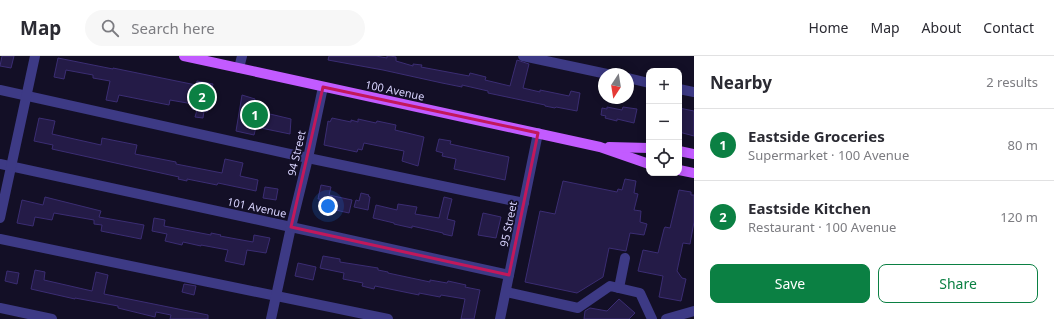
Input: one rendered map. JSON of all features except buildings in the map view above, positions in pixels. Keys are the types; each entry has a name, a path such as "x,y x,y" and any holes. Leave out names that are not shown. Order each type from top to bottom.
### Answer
{"main road":[{"name":"100 Avenue","path":"184,56 600,147 646,163"},
{"name":"100 Avenue","path":"600,147 646,148"},
{"path":"682,152 694,154"},
{"path":"682,171 694,173"}],"street":[{"path":"0,218 34,56"},
{"path":"239,68 242,56"},
{"path":"523,56 598,72"},
{"path":"634,79 646,82"},
{"name":"94 Street","path":"271,319 291,226 324,87"},
{"path":"0,90 308,158 524,203"},
{"path":"682,90 694,92"},
{"name":"95 Street","path":"500,319 538,133"},
{"name":"101 Avenue","path":"0,164 291,226 509,275"},
{"path":"0,238 388,319"},
{"path":"619,288 626,258"},
{"path":"506,292 578,308 610,286 640,293 652,319"},
{"path":"0,308 52,319"},
{"path":"666,319 694,311"}],"highlighted area":[{"path":"323,87 538,133 509,275 291,227"}],"place":[{"name":"Eastside Kitchen","path":"202,97"},
{"name":"Eastside Groceries","path":"255,115"}]}
